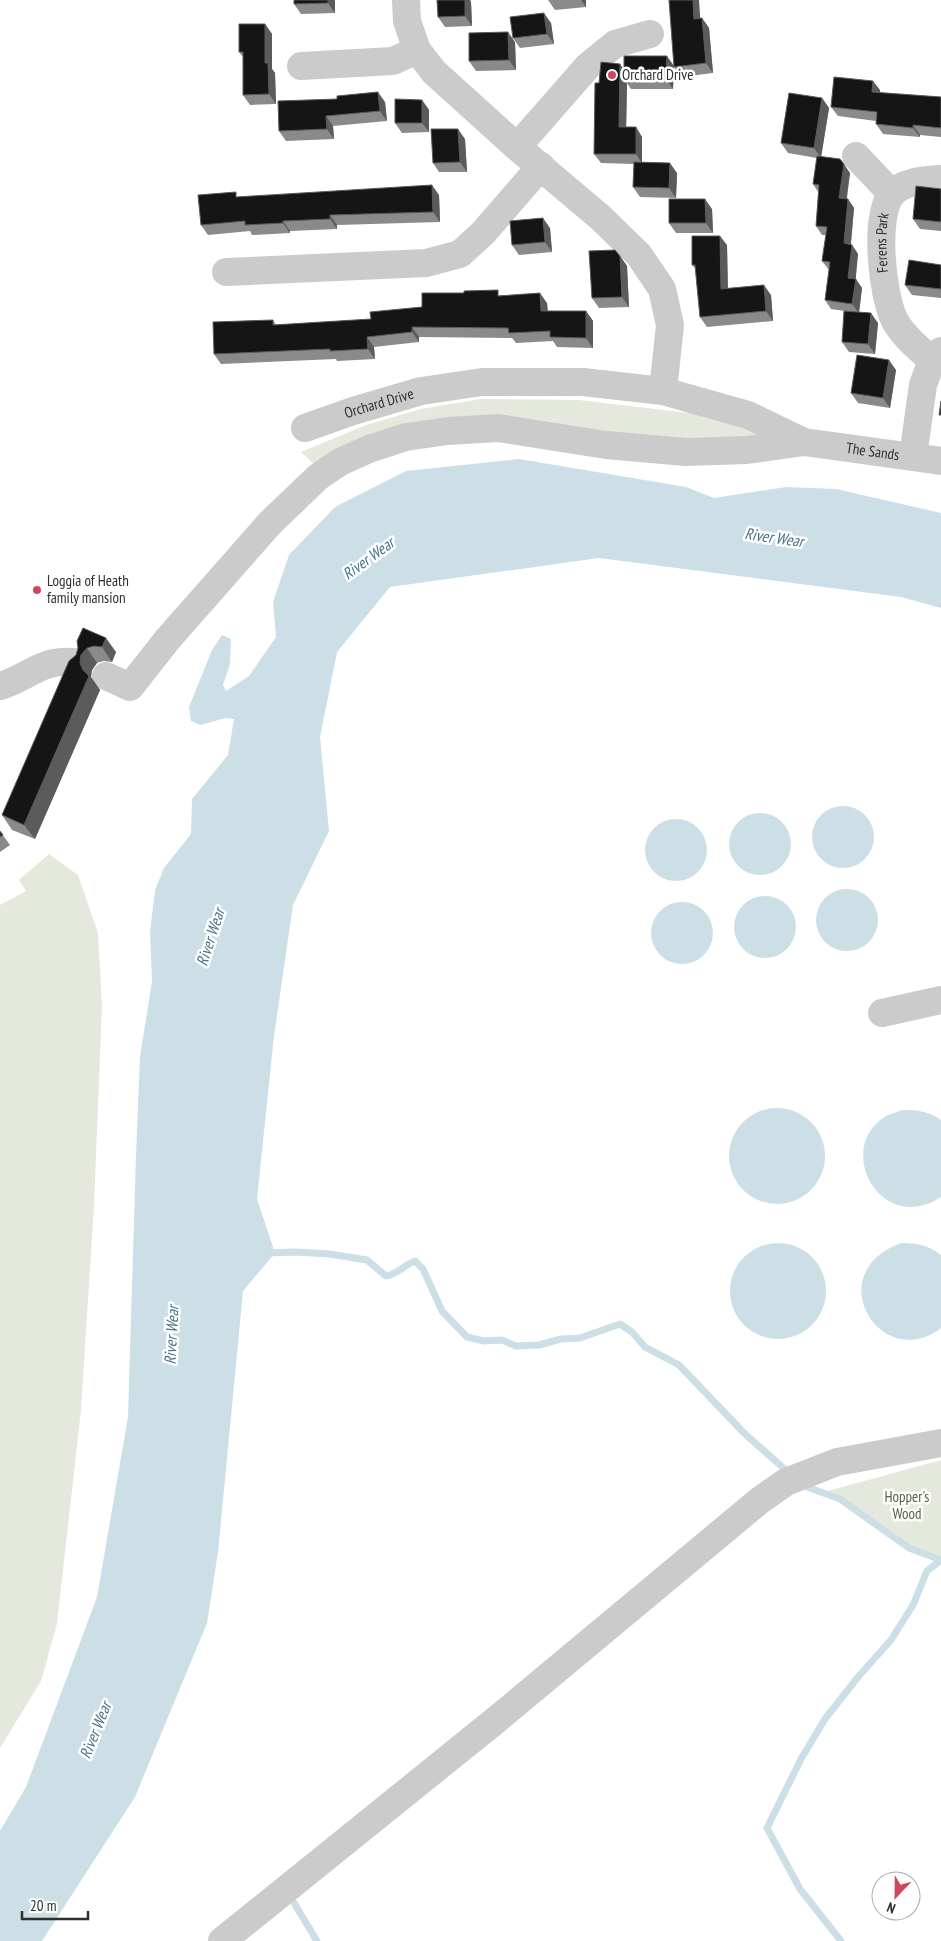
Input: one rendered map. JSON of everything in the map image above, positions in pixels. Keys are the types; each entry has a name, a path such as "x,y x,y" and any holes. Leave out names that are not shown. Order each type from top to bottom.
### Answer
{"street":[{"path":"406,0 407,21 417,50 434,72 601,218 640,255 662,289 670,326 663,392"},
{"path":"517,146 588,66 615,44 650,34"},
{"path":"301,66 393,61 417,50"},
{"path":"856,156 892,194"},
{"path":"226,272 426,263 460,254 483,234 541,166"},
{"name":"Ferens Park","path":"913,456 923,385 936,356 906,338 894,320 888,299 880,246 883,213 892,194 912,182 941,179"},
{"name":"Orchard Drive","path":"305,428 352,411 421,391 482,382 583,382 663,392 748,415 804,442"},
{"path":"106,676 130,688 167,640 270,523 318,477 340,462 369,449 406,437 448,430 498,428 606,445 686,452 747,450 804,442"},
{"name":"The Sands","path":"804,442 941,460"},
{"path":"0,686 49,663 60,661 73,662"},
{"path":"882,1013 941,1000"},
{"path":"222,1941 496,1720 759,1501 786,1482 837,1462 941,1443"}],"green space":[{"path":"481,399 579,400 698,414 766,431 769,438 722,443 497,422 317,467 301,452 366,425 421,409"},
{"path":"49,854 78,875 98,933 102,1005 94,1206 81,1410 57,1624 41,1681 0,1748 0,905 26,891 19,880"},
{"name":"Hopper's Wood","path":"941,1460 941,1560 909,1548 840,1499 824,1492"}],"water":[{"name":"River Wear","path":"519,459 686,487 714,498 786,487 836,489 941,513 941,608 901,597 599,558 390,587 337,652 320,737 329,831 293,905 274,1036 257,1199 275,1253 243,1291 218,1552 207,1623 135,1797 42,1941 0,1941 0,1831 26,1787 97,1597 128,1417 140,1057 152,981 150,932 155,890 164,868 191,834 192,799 228,755 234,719 226,718 200,725 191,721 189,707 212,650 222,635 231,639 230,664 223,685 226,691 249,676 276,637 273,602 289,555 335,507 406,471"},
{"path":"837,806 849,806 865,815 872,825 874,837 872,849 865,859 849,868 837,868 826,863 817,854 812,843 812,831 817,820 826,811"},
{"path":"754,813 766,813 782,822 789,832 791,844 789,856 782,866 766,875 754,875 743,870 734,861 729,850 729,838 734,827 743,818"},
{"path":"670,819 682,819 698,828 705,838 707,850 705,862 698,872 682,881 670,881 659,876 650,867 645,856 645,844 650,833 659,824"},
{"path":"841,889 853,889 869,898 876,908 878,920 876,932 869,942 853,951 841,951 830,946 821,937 816,926 816,914 821,903 830,894"},
{"path":"759,896 771,896 787,905 794,915 796,927 794,939 787,949 771,958 759,958 748,953 739,944 734,933 734,921 739,910 748,901"},
{"path":"676,902 688,902 704,911 711,921 713,933 711,945 704,955 688,964 676,964 665,959 656,950 651,939 651,927 656,916 665,907"},
{"path":"777,1108 796,1111 811,1122 822,1137 825,1156 822,1175 811,1190 796,1201 777,1204 758,1201 743,1190 732,1175 729,1156 732,1137 743,1122 758,1111"},
{"path":"902,1110 923,1112 941,1120 941,1197 929,1203 907,1207 891,1202 877,1192 868,1177 863,1160 865,1143 873,1128 888,1115"},
{"path":"778,1243 797,1246 812,1257 823,1272 826,1291 823,1310 812,1325 797,1336 778,1339 759,1336 744,1325 733,1310 730,1291 733,1272 744,1257 759,1246"},
{"path":"901,1243 922,1245 941,1255 941,1328 919,1339 898,1338 881,1329 868,1314 862,1296 864,1276 876,1257"}],"building":[{"path":"294,0 328,0 328,3 294,4"},
{"path":"437,0 465,0 465,16 438,17"},
{"path":"669,0 693,0 694,19 702,18 706,63 674,67"},
{"path":"544,13 547,34 513,38 510,17"},
{"path":"239,24 265,24 265,63 268,63 269,94 243,95 243,52 239,52"},
{"path":"508,32 509,60 469,61 469,33"},
{"path":"624,56 667,56 666,79 624,79"},
{"path":"601,62 620,64 619,127 636,127 636,154 594,154 595,83 599,83"},
{"path":"834,77 873,81 872,92 941,97 941,128 913,125 913,128 876,124 877,112 831,107"},
{"path":"378,92 380,111 326,116 327,129 279,131 278,101 337,99 337,96"},
{"path":"789,93 822,98 814,148 781,143"},
{"path":"395,99 422,100 422,123 395,123"},
{"path":"431,129 458,129 460,162 433,163"},
{"path":"817,156 840,159 844,164 839,198 848,199 844,243 852,245 848,278 856,279 852,304 825,300 830,262 822,261 827,227 816,226 819,185 813,184"},
{"path":"634,162 670,163 669,188 633,187"},
{"path":"432,185 433,212 330,215 330,219 283,221 283,223 245,225 245,221 201,225 198,195 236,192 236,197"},
{"path":"916,186 941,189 941,222 913,219"},
{"path":"669,199 705,199 706,223 669,223"},
{"path":"543,218 545,242 512,245 510,221"},
{"path":"692,236 720,236 721,289 764,285 766,311 700,317 695,265 692,265"},
{"path":"615,250 620,256 622,297 592,298 589,251"},
{"path":"909,260 941,265 941,289 905,285"},
{"path":"498,290 498,296 540,293 541,311 586,311 586,338 550,337 550,331 509,333 508,328 412,327 412,332 367,337 368,349 214,354 213,322 273,320 273,325 371,319 370,312 422,307 422,293 464,293 464,291"},
{"path":"844,311 871,313 868,344 842,342"},
{"path":"857,355 889,360 883,398 851,393"},
{"path":"83,628 106,638 102,647 94,646 87,648 81,655 80,663 83,670 89,676 24,825 2,815 69,661 76,655 77,641"}],"waterway":[{"path":"267,1253 329,1254 367,1260 386,1276 394,1274 415,1261 423,1269 442,1311 467,1337 484,1341 502,1340 516,1346 539,1345 561,1339 580,1338 620,1324 632,1332 645,1347 679,1365 745,1434 788,1472"},
{"path":"807,1487 840,1499 909,1548 941,1560"},
{"path":"841,1941 800,1889 767,1828 801,1759 825,1719 858,1677 891,1640 913,1605 927,1571 941,1560"},
{"path":"291,1898 317,1941"}],"place":[{"name":"Orchard Drive","path":"612,75"},
{"name":"Loggia of Heath family mansion","path":"37,590"}]}
